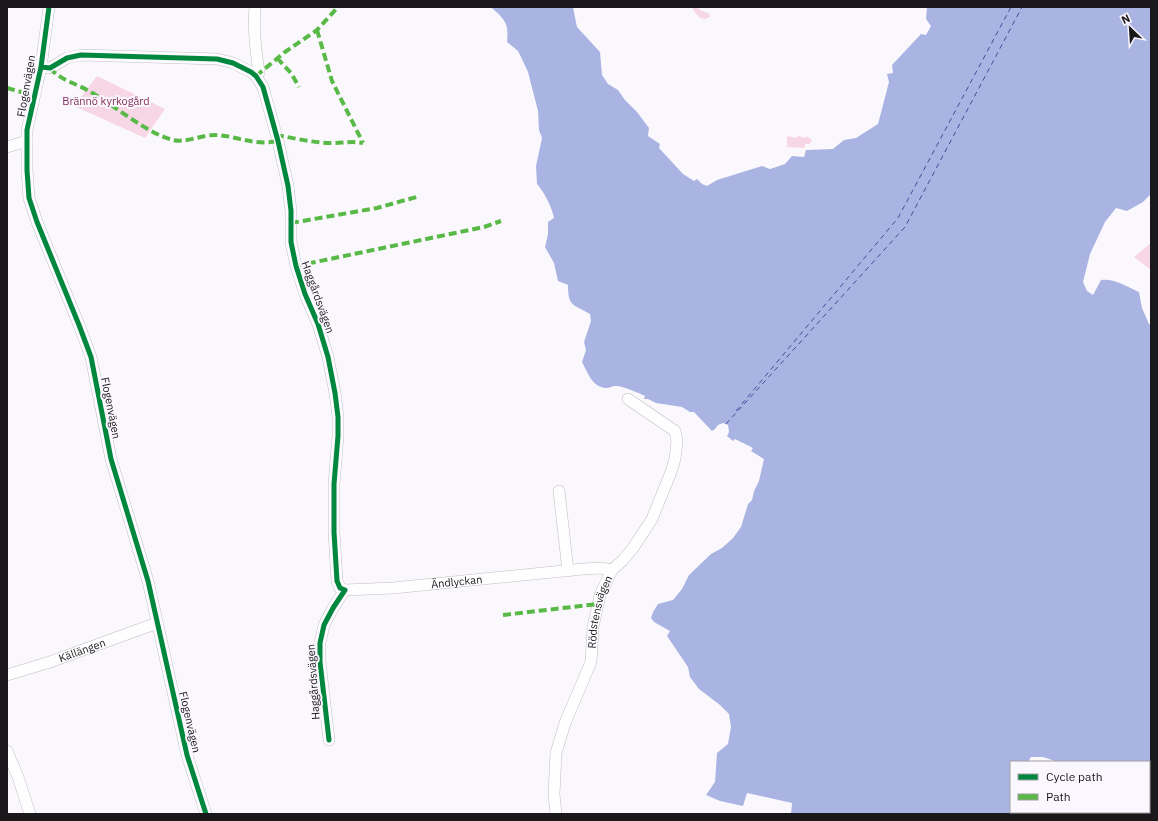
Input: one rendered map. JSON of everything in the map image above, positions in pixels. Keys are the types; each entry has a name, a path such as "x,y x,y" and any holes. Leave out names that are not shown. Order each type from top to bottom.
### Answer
{"street":[{"name":"Flogenvägen","path":"49,7 41,67 27,140 28,182 31,205 91,357 111,459 146,574 187,755 206,814"},
{"path":"255,7 254,24 259,74"},
{"name":"Haggårdsvägen","path":"41,67 50,68 68,58 81,55 217,59 233,63 251,72 261,83 278,141 288,186 291,211 291,242 296,266 326,346 337,409 338,436 334,484 334,532 337,581 340,588 345,590 324,624 320,643 320,662 329,740"},
{"path":"7,147 27,140"},
{"name":"Rödstensvägen","path":"556,814 554,780 559,742 565,723 591,662 593,627 603,588 612,570 623,560 652,518 671,472 677,451 676,431 628,399"},
{"path":"559,491 568,571"},
{"name":"Ändlyckan","path":"345,590 393,588 601,568 612,570"},
{"name":"Källängen","path":"7,675 50,662 157,623"},
{"path":"7,751 18,777 30,814"}],"green space":[{"path":"696,7 711,16 706,19 700,18 693,10 693,8"},
{"name":"Brännö kyrkogård","path":"97,76 165,109 145,138 74,106"},
{"path":"787,136 806,138 807,136 812,140 810,144 805,144 805,147 803,148 787,147"},
{"path":"1151,243 1151,270 1134,257"}],"water":[{"path":"573,7 577,27 600,52 602,75 608,84 618,90 625,100 637,112 649,128 648,136 660,144 659,148 683,174 694,181 697,179 702,184 707,186 717,180 762,166 770,169 785,164 792,156 804,157 806,150 833,149 844,140 856,138 878,124 889,82 887,74 893,73 892,65 921,34 926,35 931,26 926,19 927,7 1151,7 1151,194 1143,202 1127,211 1116,208 1105,222 1090,254 1083,282 1087,291 1093,295 1101,280 1111,280 1126,285 1139,292 1142,308 1149,324 1151,325 1151,814 1046,814 1150,813 1150,761 1055,761 1043,757 1031,757 1029,761 1010,761 1010,813 1024,814 791,814 792,803 747,793 743,806 720,801 706,795 715,782 717,753 728,744 731,727 729,714 699,689 690,677 688,667 667,636 670,631 654,622 651,618 658,604 673,600 682,589 689,575 711,554 722,548 733,538 741,527 748,504 752,500 754,491 759,481 764,459 751,451 753,448 735,439 733,441 727,436 729,432 728,425 723,423 718,425 712,431 694,412 690,412 682,407 656,403 648,399 644,399 645,396 618,386 609,388 601,387 594,382 589,375 582,362 586,350 584,342 591,321 590,314 570,301 568,285 558,281 554,263 545,247 548,234 548,222 554,218 547,200 537,184 536,166 542,138 539,130 538,111 528,72 518,51 507,42 507,26 505,22 492,8"}],"ferry route":[{"path":"736,411 898,218 1011,7"},
{"path":"726,424 905,227 1022,7"}],"marked path":[{"path":"256,76 285,52 317,30 338,7"},
{"path":"317,30 332,81 363,143"},
{"path":"277,58 291,73 299,87"},
{"path":"50,68 58,76 89,91 141,125 173,140 178,141 215,135 253,142 278,141"},
{"path":"7,88 35,96"},
{"path":"276,135 318,142 363,143"},
{"path":"291,223 377,208 420,196"},
{"path":"296,266 484,227 501,221"},
{"path":"503,615 598,604"}],"cycle path":[{"path":"49,7 41,67 27,130 29,198 37,222 91,357 111,459 148,581 187,755 206,814"},
{"path":"41,67 50,68 67,58 81,55 217,59 233,63 251,72 256,76 263,87 278,141 288,186 291,211 291,242 296,266 305,294 318,324 328,357 338,417 334,484 334,532 337,581 340,588 345,590 324,625 320,643 320,662 329,740"}]}
